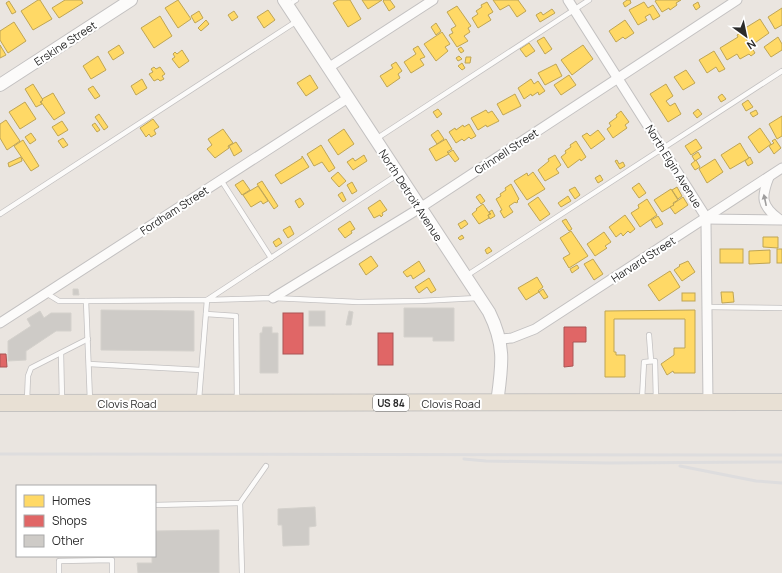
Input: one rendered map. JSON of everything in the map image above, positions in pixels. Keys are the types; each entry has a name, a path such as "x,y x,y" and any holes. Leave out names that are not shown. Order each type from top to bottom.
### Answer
{"highway":[{"name":"Clovis Road","path":"0,402 782,402"}],"street":[{"name":"Erskine Street","path":"0,85 131,0"},
{"path":"328,68 433,0"},
{"name":"North Elgin Avenue","path":"568,0 704,214 708,402"},
{"name":"Grinnell Street","path":"273,298 420,208 737,0"},
{"name":"North Detroit Avenue","path":"289,2 297,21 480,298 494,323 500,340 502,356 497,403"},
{"name":"Fordham Street","path":"0,323 348,98"},
{"name":"Harvard Street","path":"500,340 512,338 535,329 782,168"},
{"path":"769,177 764,190 763,198 769,211 780,220"},
{"path":"705,219 780,220"}],"lane":[{"path":"375,140 589,0"},
{"path":"0,214 297,21"},
{"path":"465,277 782,71"},
{"path":"207,300 398,174"},
{"path":"220,180 271,258"},
{"path":"46,293 59,301 273,298 358,302 480,298"},
{"path":"199,403 207,300"},
{"path":"86,301 90,402"},
{"path":"707,307 782,308"},
{"path":"206,314 236,316 237,402"},
{"path":"649,335 650,361"},
{"path":"27,402 28,376 32,368 88,339"},
{"path":"61,353 62,402"},
{"path":"655,361 649,402 644,362 655,361"},
{"path":"89,364 201,370"},
{"path":"242,573 240,503 266,466"},
{"path":"156,505 240,503"},
{"path":"59,573 59,562 112,558 112,573"}],"building: Homes":[{"path":"40,0 52,19 33,30 21,11"},
{"path":"65,0 81,0 83,3 59,18 52,8"},
{"path":"178,0 191,19 178,28 165,8"},
{"path":"338,0 350,0 361,19 348,27 333,3"},
{"path":"362,0 382,0 368,9"},
{"path":"390,0 395,7 389,11 383,1"},
{"path":"493,0 518,0 526,11 517,17 509,5 500,10"},
{"path":"630,0 631,3 625,7 623,3"},
{"path":"681,0 670,10 669,8 662,12 655,1"},
{"path":"9,1 16,12 12,14 6,3"},
{"path":"487,2 493,12 488,15 491,20 478,28 472,18 478,14 476,11 482,7 481,5"},
{"path":"644,2 648,8 653,5 660,16 653,20 650,14 645,17 647,20 638,25 629,10"},
{"path":"698,2 700,7 696,10 693,5"},
{"path":"457,6 471,26 468,28 470,32 464,36 468,41 457,47 449,35 453,33 451,29 456,26 447,12"},
{"path":"782,8 782,25 775,29 768,17"},
{"path":"552,9 555,13 540,22 536,15 541,12 543,15"},
{"path":"268,10 275,20 264,28 257,17"},
{"path":"199,11 203,18 195,23 191,16"},
{"path":"234,11 238,17 232,21 228,15"},
{"path":"160,16 172,36 154,48 141,28"},
{"path":"760,19 769,33 752,45 742,30"},
{"path":"206,20 209,24 201,31 198,28"},
{"path":"625,20 634,33 625,39 623,37 616,42 609,31"},
{"path":"14,22 26,41 8,53 0,40 0,31"},
{"path":"436,23 441,31 436,35 431,27"},
{"path":"442,32 450,44 445,47 448,51 436,61 424,44"},
{"path":"742,32 755,53 751,56 749,54 740,59 737,54 727,60 720,48 738,37 737,35"},
{"path":"544,37 552,49 545,54 537,41"},
{"path":"778,37 782,44 782,50 771,57 764,47"},
{"path":"529,43 535,51 526,57 520,49"},
{"path":"0,45 6,55 0,58"},
{"path":"119,45 124,53 113,60 108,52"},
{"path":"583,45 593,59 572,75 561,60"},
{"path":"418,46 425,57 420,59 424,65 411,73 404,62 416,54 413,49"},
{"path":"461,47 464,51 461,53 458,49"},
{"path":"182,50 189,61 179,68 172,59 175,57 173,54 175,52 177,54"},
{"path":"714,51 725,69 719,72 716,67 707,73 699,60"},
{"path":"98,56 106,70 91,79 83,66"},
{"path":"459,56 462,59 458,61 456,58"},
{"path":"466,57 471,57 470,63 465,63"},
{"path":"396,62 402,71 398,74 400,78 387,87 380,76 393,68 391,65"},
{"path":"462,63 465,68 462,70 458,66"},
{"path":"556,64 562,76 545,85 538,73"},
{"path":"154,67 156,69 160,67 165,74 162,76 164,79 154,81 149,74 153,72 151,69"},
{"path":"686,70 695,83 683,90 674,77"},
{"path":"310,75 318,88 306,96 297,83"},
{"path":"569,75 576,85 561,95 554,85"},
{"path":"142,79 147,88 136,95 131,86"},
{"path":"531,79 534,84 538,81 545,91 539,95 538,92 532,96 531,94 524,99 518,88"},
{"path":"33,84 43,100 40,102 42,104 36,107 25,89"},
{"path":"666,84 673,96 666,101 670,106 675,103 681,114 668,122 650,94"},
{"path":"93,86 100,96 95,99 88,89"},
{"path":"53,93 65,113 54,120 41,102 43,100 42,99"},
{"path":"515,94 521,106 503,115 497,104"},
{"path":"722,94 726,99 721,102 718,97"},
{"path":"748,100 753,107 746,111 742,104"},
{"path":"25,102 36,119 20,129 9,112"},
{"path":"438,109 442,114 437,118 433,112"},
{"path":"698,109 702,114 697,118 693,113"},
{"path":"486,110 488,113 492,111 499,121 487,127 486,125 478,130 471,118"},
{"path":"756,110 758,114 753,117 750,113"},
{"path":"621,111 629,122 625,125 627,128 613,138 607,129 611,126 609,123 617,117 616,115"},
{"path":"99,114 108,127 104,130 95,117"},
{"path":"782,116 782,136 777,139 769,124"},
{"path":"153,119 159,127 154,130 156,134 151,137 149,134 146,137 140,128"},
{"path":"6,120 20,141 7,150 0,138 0,124"},
{"path":"62,121 68,130 58,136 52,127"},
{"path":"95,123 100,130 97,132 92,125"},
{"path":"469,124 476,136 471,139 469,137 464,141 462,139 456,143 449,132 455,128 456,130 463,125 464,127"},
{"path":"760,128 771,144 759,153 748,137"},
{"path":"223,129 233,143 228,146 229,148 215,158 207,149 212,145 208,139"},
{"path":"344,129 354,144 338,155 328,140"},
{"path":"438,130 444,139 437,144 431,135"},
{"path":"598,130 605,139 591,149 582,136 587,133 590,136"},
{"path":"31,133 36,140 30,144 25,137"},
{"path":"63,138 68,145 63,148 58,141"},
{"path":"446,139 452,149 447,152 449,154 436,161 429,149"},
{"path":"696,139 702,148 691,155 685,146"},
{"path":"775,139 781,148 774,154 769,146 774,143 772,141"},
{"path":"23,140 39,166 31,171 14,146"},
{"path":"576,141 586,157 581,161 580,159 568,168 561,157 566,153 565,151 571,147 570,145"},
{"path":"236,142 242,151 234,156 229,146"},
{"path":"740,143 749,158 730,169 721,155"},
{"path":"321,145 335,168 329,172 322,162 314,166 307,154"},
{"path":"453,150 459,159 455,162 448,153"},
{"path":"698,152 701,157 695,161 692,156"},
{"path":"364,155 367,161 353,170 347,162 353,158 355,161"},
{"path":"555,155 561,165 556,169 559,173 545,181 538,170 549,161 548,159"},
{"path":"302,156 309,167 281,184 275,175 302,158"},
{"path":"21,157 22,161 9,167 8,163"},
{"path":"750,157 753,163 748,166 745,161"},
{"path":"715,159 723,172 707,183 699,169"},
{"path":"617,160 619,164 623,162 625,166 620,169 615,161"},
{"path":"696,160 700,167 695,170 691,164"},
{"path":"338,172 346,181 339,187 331,178"},
{"path":"533,172 545,189 527,200 514,181 527,173 528,176"},
{"path":"600,175 603,180 598,183 595,178"},
{"path":"243,180 250,190 242,195 235,185"},
{"path":"262,181 278,206 274,209 257,184"},
{"path":"352,182 357,191 352,194 347,185"},
{"path":"639,183 646,193 639,198 632,188"},
{"path":"511,184 519,199 517,201 518,202 515,202 509,206 513,212 504,218 500,211 502,210 496,199 506,190 505,188"},
{"path":"258,186 268,201 263,204 261,201 251,207 243,195"},
{"path":"575,187 580,195 575,199 569,190"},
{"path":"677,187 682,196 678,199 672,190"},
{"path":"671,189 678,200 673,203 674,205 662,212 654,200"},
{"path":"342,192 346,200 343,202 338,195"},
{"path":"480,194 485,201 481,204 476,197"},
{"path":"568,196 571,201 561,207 558,203"},
{"path":"538,197 550,214 540,221 528,204"},
{"path":"683,197 688,205 675,214 670,207"},
{"path":"300,198 304,204 299,208 295,201"},
{"path":"647,199 657,215 640,227 631,213 639,208 638,205"},
{"path":"380,200 387,210 382,213 383,215 381,217 380,215 374,218 368,208"},
{"path":"483,204 490,214 488,215 489,218 479,224 472,214"},
{"path":"492,210 495,216 490,219 488,215 491,214 489,212"},
{"path":"625,215 635,229 630,233 628,231 623,236 621,233 616,237 609,227"},
{"path":"658,216 663,224 656,228 651,220"},
{"path":"566,219 572,229 569,231 562,221"},
{"path":"465,220 468,224 461,229 458,224"},
{"path":"350,221 355,229 345,238 338,229"},
{"path":"290,226 294,234 288,238 283,230"},
{"path":"571,231 588,256 569,268 563,258 570,254 560,238"},
{"path":"604,232 611,242 605,246 607,248 595,256 587,244"},
{"path":"462,235 464,238 460,240 458,238"},
{"path":"763,237 778,237 778,248 763,247"},
{"path":"279,238 282,243 276,247 273,242"},
{"path":"489,247 492,251 487,254 485,250"},
{"path":"720,249 743,249 743,263 720,263"},
{"path":"777,249 782,249 782,263 777,263"},
{"path":"770,250 770,263 749,264 749,251"},
{"path":"371,256 378,266 366,275 359,264"},
{"path":"593,259 603,274 594,280 584,264"},
{"path":"419,261 425,271 413,279 411,275 407,277 403,272"},
{"path":"688,261 695,272 682,281 674,270 680,266 679,265"},
{"path":"577,265 579,268 572,273 570,269"},
{"path":"670,271 680,287 659,301 648,285"},
{"path":"537,277 543,287 538,291 539,292 526,300 518,288"},
{"path":"429,278 436,290 431,293 427,287 419,293 415,287"},
{"path":"543,289 548,297 544,299 539,292"},
{"path":"721,292 733,292 734,302 722,303"},
{"path":"682,293 695,293 695,301 682,301"},
{"path":"695,310 695,373 674,373 673,371 667,375 661,364 674,355 674,348 685,348 685,319 614,319 614,352 616,352 616,355 625,355 625,377 605,377 605,311"}],"building: Shops":[{"path":"283,313 303,313 303,354 283,354"},
{"path":"564,327 586,327 586,342 573,342 573,366 564,367"},
{"path":"378,333 393,333 393,365 378,365"},
{"path":"0,354 6,354 7,367 0,367"}],"building: Other":[{"path":"73,289 78,289 79,295 73,295"},
{"path":"404,308 454,308 454,341 433,341 433,337 404,337"},
{"path":"101,310 194,311 194,351 101,350"},
{"path":"40,311 44,318 51,313 71,313 71,331 56,331 26,351 26,360 8,361 8,341 31,326 27,319"},
{"path":"309,311 325,311 325,326 309,326"},
{"path":"349,311 353,312 351,325 346,325"},
{"path":"263,327 272,327 272,333 278,333 278,373 260,373 260,333 262,333"},
{"path":"315,507 316,526 309,527 309,545 283,546 282,525 278,525 278,509"},
{"path":"219,530 219,573 138,573 137,563 152,563 152,557 156,557 156,531"}],"railway":[{"path":"0,454 782,455"},
{"path":"464,459 486,461 609,463 782,462"},
{"path":"680,466 756,481 782,483"}]}
